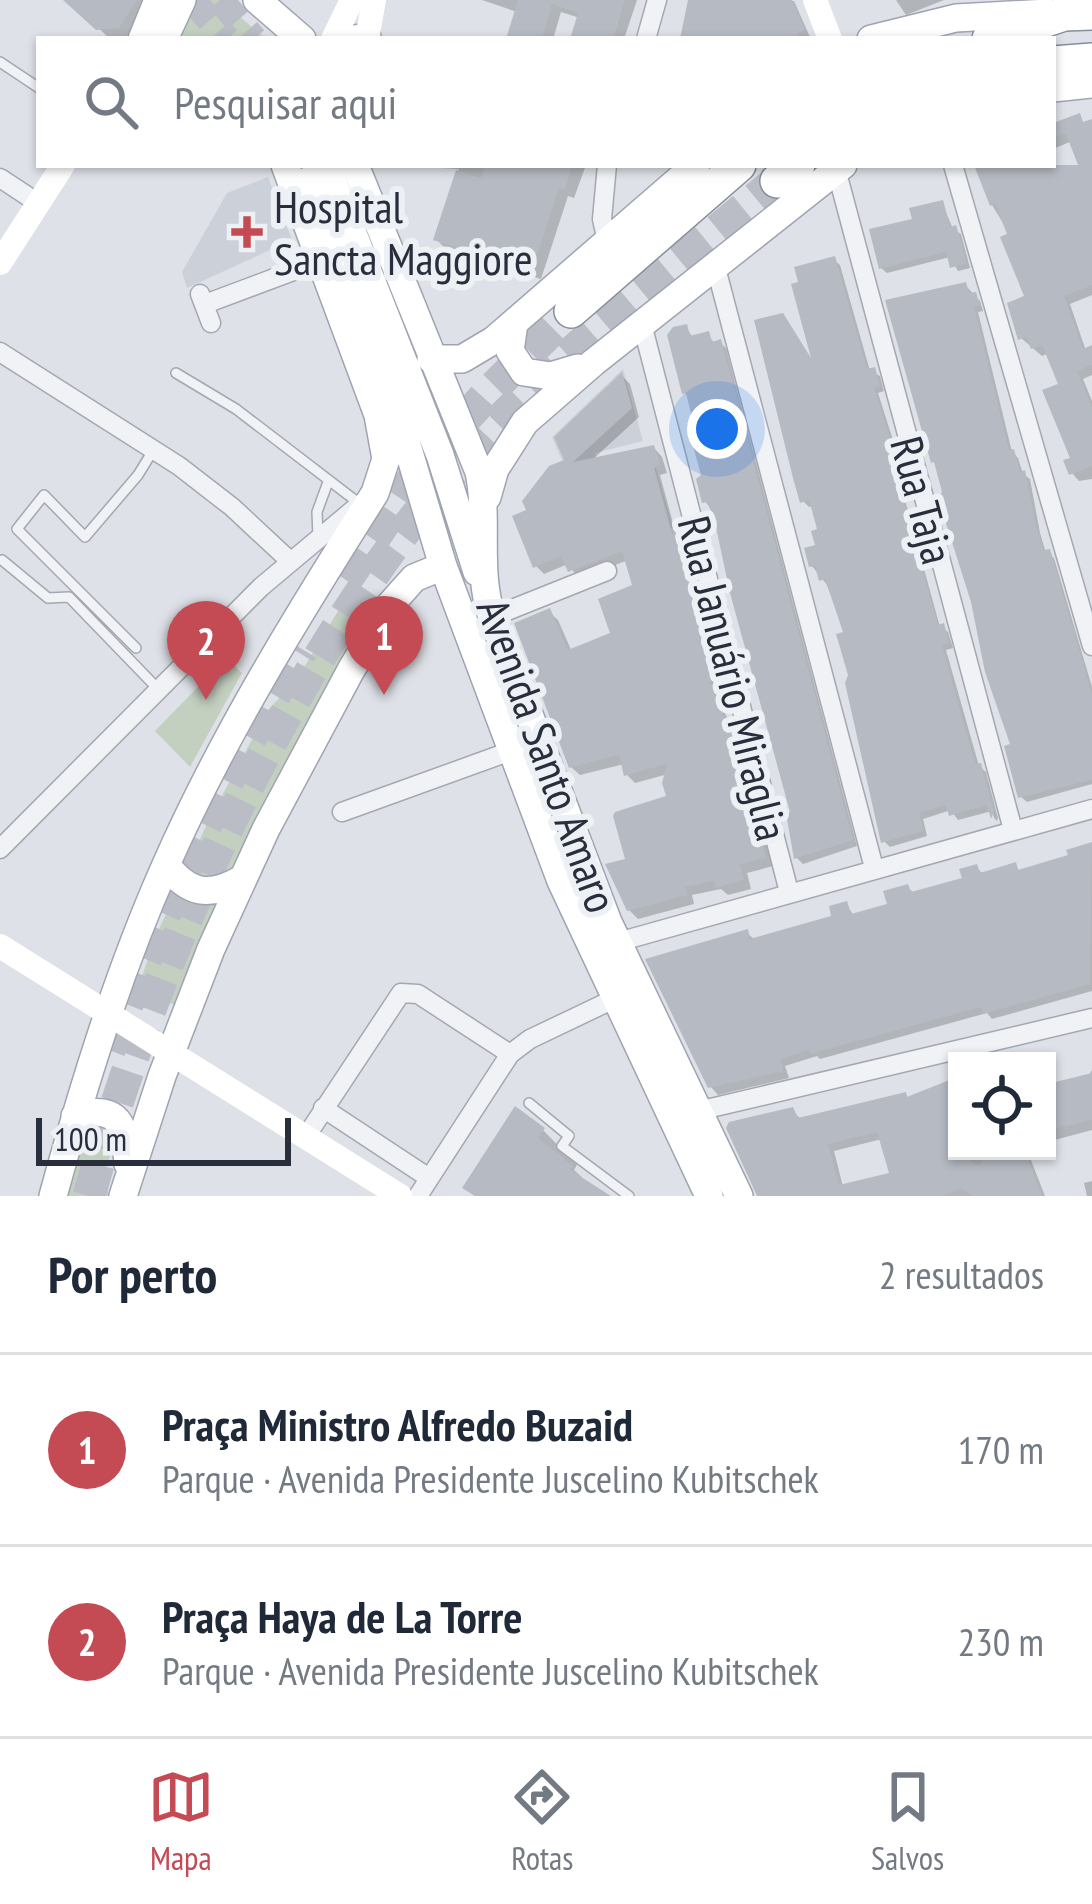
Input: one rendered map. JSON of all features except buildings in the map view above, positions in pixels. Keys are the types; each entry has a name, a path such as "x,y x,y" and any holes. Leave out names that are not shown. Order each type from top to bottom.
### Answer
{"highway":[{"path":"999,36 1078,13"},
{"path":"1056,64 1092,60"},
{"path":"571,311 642,229 719,168"},
{"path":"642,229 734,168"}],"main road":[{"path":"143,36 158,0"},
{"path":"165,36 182,0"},
{"path":"257,0 299,36"},
{"path":"883,36 956,18 1078,13"},
{"path":"1056,88 1092,84"},
{"path":"53,1196 107,1013 166,865 229,739 325,577 386,459 386,444 286,168"},
{"name":"Avenida Santo Amaro","path":"305,168 396,408 443,566 561,881 614,999 727,1193"},
{"path":"327,168 440,455 488,605"},
{"name":"Avenida Santo Amaro","path":"356,168 431,359 470,444 485,502 488,605 618,942 698,1111 727,1193"},
{"path":"431,359 462,358 514,323 607,242 642,229 693,168"},
{"path":"485,502 495,469 525,422 838,168"},
{"path":"514,323 510,352 524,372 550,376 594,362"},
{"path":"126,1185 171,1053 242,879 320,724 390,605 414,578 443,566"},
{"path":"166,865 180,881 200,892 225,889 242,879"},
{"path":"76,1116 99,1111 116,1119 125,1136 126,1185"}],"street":[{"path":"334,36 352,0"},
{"path":"364,36 374,0"},
{"path":"647,36 658,0"},
{"path":"815,0 829,36"},
{"path":"0,262 61,168"},
{"path":"607,168 602,198 607,242"},
{"name":"Rua Taja","path":"839,168 1012,830"},
{"path":"954,168 1092,646"},
{"path":"0,178 38,203"},
{"path":"602,198 642,229"},
{"path":"206,307 320,261"},
{"path":"716,268 874,868"},
{"name":"Rua Januário Miraglia","path":"642,324 789,892"},
{"path":"0,352 154,449 232,507 290,560 318,565 325,577"},
{"path":"0,849 290,560 368,498"},
{"path":"488,605 607,572"},
{"path":"343,812 511,752"},
{"path":"618,942 1092,809"},
{"path":"0,946 400,1196"},
{"path":"304,1138 395,998 408,990 510,1054"},
{"path":"418,1196 510,1054 614,999"},
{"path":"698,1111 1092,1018"},
{"path":"323,1108 429,1178"}],"lane":[{"path":"0,62 36,86"},
{"path":"176,373 236,409 328,482 368,498"},
{"path":"136,648 17,529 44,495 86,537 154,449"},
{"path":"318,537 316,512 328,482"},
{"path":"2,560 48,598 70,597 159,689"},
{"path":"529,1103 569,1136 562,1147 629,1196"}],"shaded area":[{"name":"Hospital Sancta Maggiore","path":"268,177 292,240 187,288 182,272 227,193"},
{"path":"623,369 643,441 595,453 602,483 656,468 673,528 618,543 578,498 552,437"}],"green space":[{"path":"197,0 220,0 262,36 179,36"},
{"path":"361,605 369,624 183,1008 137,991 155,938 207,824 267,711 297,679 341,606"},
{"path":"226,658 242,673 190,767 155,731"},
{"path":"101,1122 115,1136 104,1178 109,1196 68,1196 86,1130"}],"tunnel":[{"path":"192,0 224,36"},
{"path":"220,0 251,36"},
{"path":"89,1196 156,992 200,887 250,782 366,584 432,496 502,418 602,326 777,181"},
{"path":"346,580 420,469 571,311"},
{"path":"109,1050 196,845 302,649"}],"place":[{"name":"Hospital Sancta Maggiore","path":"247,232"},
{"name":"Praça Ministro Alfredo Buzaid","path":"384,695"},
{"name":"Praça Haya de La Torre","path":"206,700"}]}
